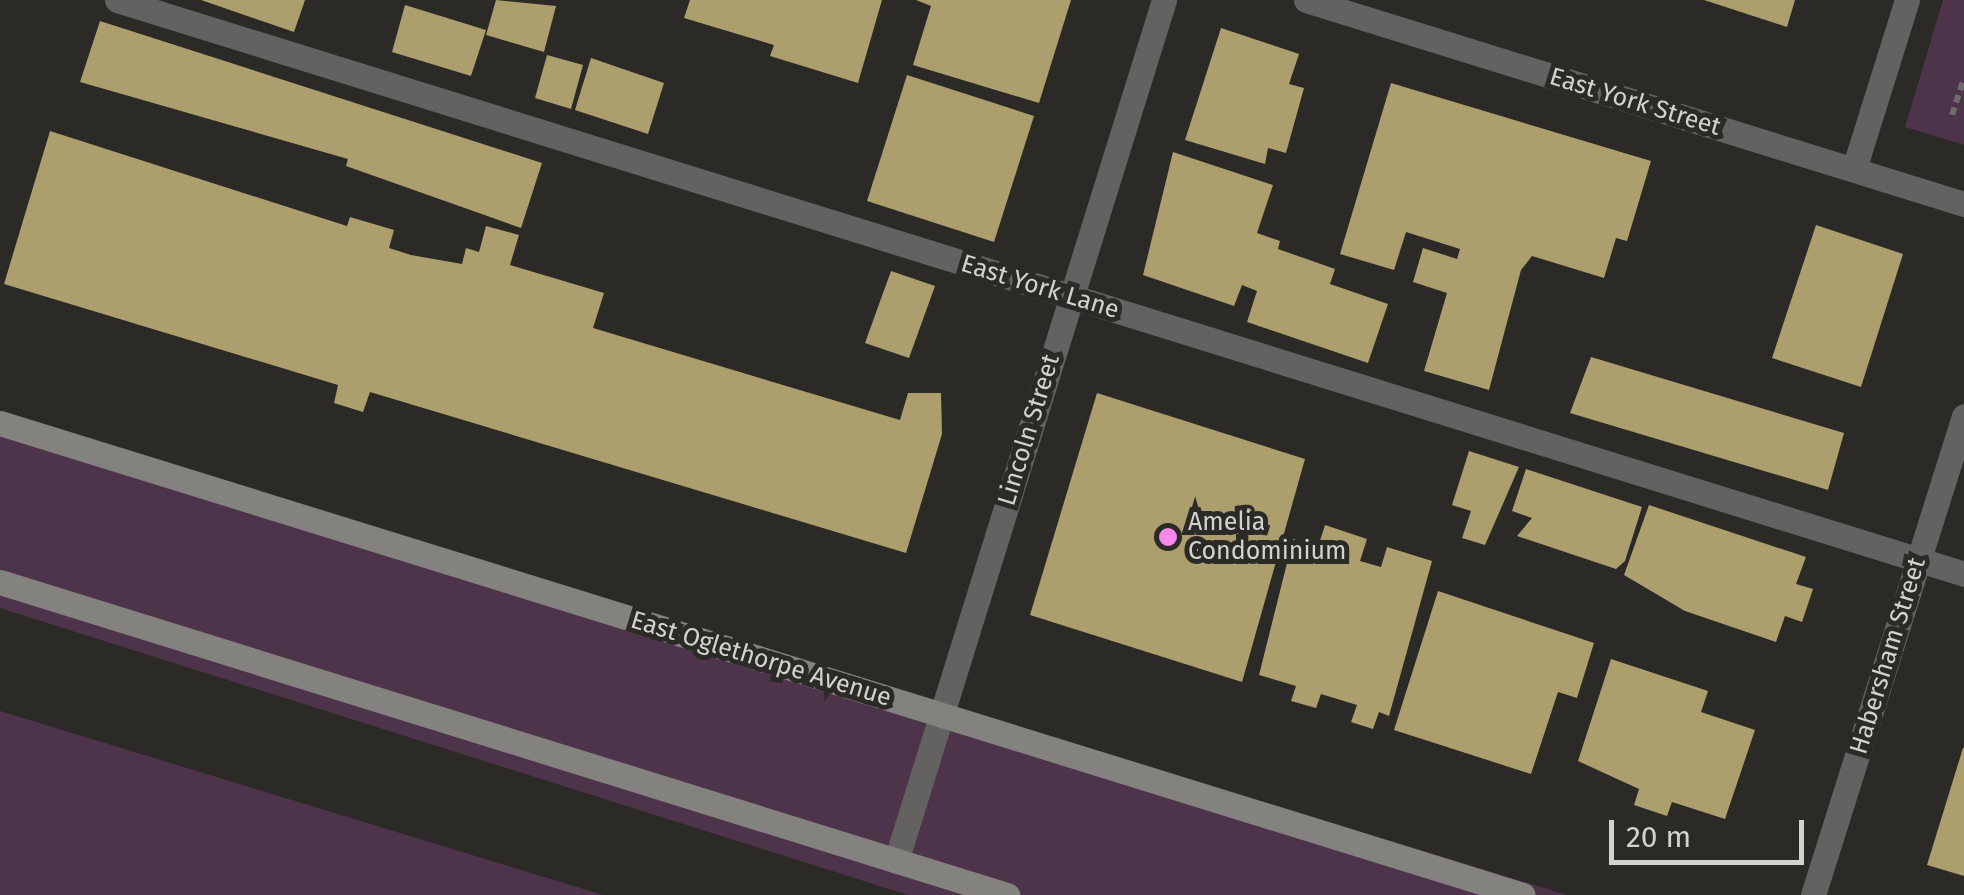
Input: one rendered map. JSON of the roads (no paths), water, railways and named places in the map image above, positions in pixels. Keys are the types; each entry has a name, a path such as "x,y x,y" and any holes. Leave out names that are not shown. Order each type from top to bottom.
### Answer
{"main road":[{"name":"East Oglethorpe Avenue","path":"0,423 1522,895"},
{"path":"0,582 1008,895"}],"street":[{"name":"East York Lane","path":"117,0 1964,574"},
{"name":"Lincoln Street","path":"896,860 1164,0"},
{"name":"East York Street","path":"1306,0 1964,204"},
{"path":"1854,170 1907,0"},
{"name":"Habersham Street","path":"1813,895 1964,416"}],"place":[{"name":"Amelia Condominium","path":"1168,537"}]}
